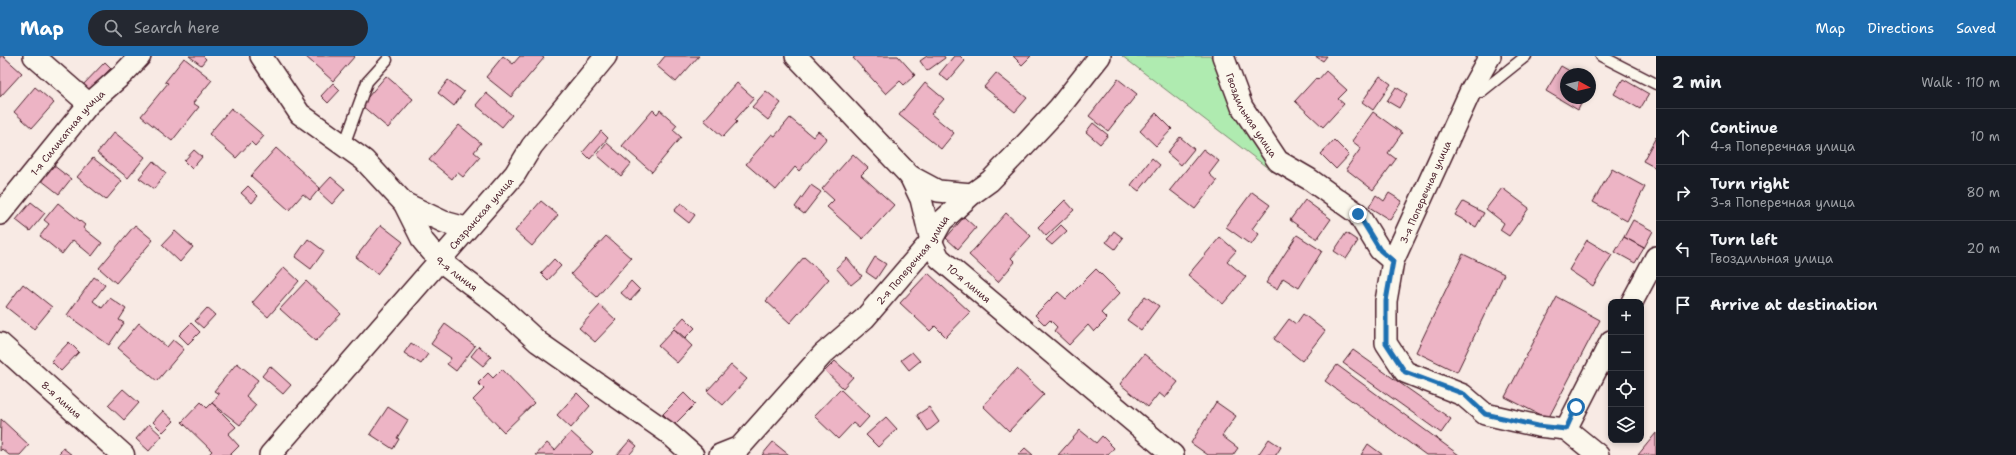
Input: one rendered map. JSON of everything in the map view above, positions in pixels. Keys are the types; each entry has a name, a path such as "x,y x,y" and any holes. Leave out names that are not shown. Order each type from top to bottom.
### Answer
{"street":[{"path":"34,56 88,104"},
{"name":"1-я Силикатная улица","path":"0,214 88,104 123,74 140,56"},
{"name":"9-я линия","path":"261,56 300,114 364,160 404,203 422,241 439,260 498,305 538,342 667,432 693,455"},
{"name":"Сызранская улица","path":"270,455 466,228 515,174 532,146 606,56"},
{"name":"10-я линия","path":"796,56 910,176 921,199 931,241 940,258 1173,455"},
{"name":"2-я Поперечная улица","path":"720,455 740,447 823,354 865,318 931,241 942,221 972,194 990,181 1019,151 1059,108 1100,56"},
{"name":"Гвоздильная улица","path":"1223,56 1242,107 1278,161 1309,178 1358,214 1380,250 1393,261"},
{"name":"3-я Поперечная улица","path":"1490,56 1471,90 1393,261 1386,301 1386,343 1405,372 1464,394 1485,414 1538,426 1566,429"},
{"path":"910,176 938,191 972,194"},
{"path":"404,203 444,222 466,228"},
{"path":"1634,299 1656,257"},
{"name":"8-я линия","path":"0,344 123,455"},
{"path":"1598,455 1566,429 1608,347"}],"lane":[{"path":"1471,90 1481,92 1526,56"},
{"path":"1601,56 1656,84"},
{"path":"344,145 367,82 387,60"}],"green space":[{"path":"1122,56 1211,56 1236,116 1273,172"}],"building":[{"path":"0,56 3,56 22,73 0,97"},
{"path":"189,56 203,56 206,59 201,65"},
{"path":"305,56 355,56 333,81"},
{"path":"503,56 513,64 520,56 541,56 544,58 511,97 486,77"},
{"path":"665,56 699,56 676,82 657,66"},
{"path":"856,56 898,56 915,75 904,85 900,81 886,94 853,58"},
{"path":"927,56 944,56 945,58 927,71 920,61"},
{"path":"954,56 960,56 965,61 948,81 939,74"},
{"path":"1013,56 1031,56 1022,65"},
{"path":"1315,56 1327,56 1323,61"},
{"path":"184,58 212,80 193,103 199,107 172,141 141,116 168,83 165,82"},
{"path":"105,62 111,68 87,93 81,87"},
{"path":"1561,66 1564,68 1560,68 1560,99 1546,91"},
{"path":"1326,71 1347,90 1338,99 1344,104 1323,127 1295,101 1316,78 1318,80"},
{"path":"996,73 1027,98 1015,112 984,87"},
{"path":"386,76 413,99 388,128 361,105"},
{"path":"1380,76 1391,84 1373,110 1362,102"},
{"path":"1118,79 1137,94 1108,131 1089,116"},
{"path":"1623,79 1649,94 1640,109 1614,94"},
{"path":"448,80 464,92 454,106 438,93"},
{"path":"333,83 340,90 328,103 321,96"},
{"path":"737,83 754,98 735,120 737,122 723,137 704,120"},
{"path":"925,83 944,99 931,114 954,133 941,149 899,115"},
{"path":"35,87 54,103 32,128 14,112"},
{"path":"1396,87 1407,94 1399,108 1387,101"},
{"path":"766,91 781,103 768,120 752,107"},
{"path":"486,93 512,115 502,127 476,105"},
{"path":"1568,104 1581,104 1578,110"},
{"path":"231,108 264,136 255,146 251,142 236,158 209,134"},
{"path":"653,110 657,114 660,110 677,125 673,130 681,137 652,172 622,146"},
{"path":"1373,112 1402,133 1388,153 1396,159 1373,190 1346,169 1361,148 1352,141"},
{"path":"1156,113 1172,129 1156,146 1140,131"},
{"path":"790,118 813,137 818,131 827,138 799,171 795,167 776,190 746,164 772,134 775,136"},
{"path":"1093,123 1108,135 1100,144 1086,132"},
{"path":"459,125 481,143 474,152 480,157 463,177 457,172 452,179 429,160"},
{"path":"601,131 608,138 590,159 583,152"},
{"path":"114,132 145,157 128,178 97,153"},
{"path":"1180,137 1194,149 1181,165 1167,153"},
{"path":"1656,137 1656,168 1643,161"},
{"path":"1334,140 1349,155 1336,169 1321,154"},
{"path":"607,143 631,164 621,176 597,155"},
{"path":"276,148 320,188 310,200 303,194 289,210 251,176"},
{"path":"1203,149 1219,161 1209,174 1217,181 1195,209 1170,190"},
{"path":"194,150 202,157 192,169 184,161"},
{"path":"853,154 868,168 861,175 894,205 863,239 827,207 834,200 822,189"},
{"path":"93,158 122,181 106,200 77,177"},
{"path":"1152,158 1160,165 1139,191 1131,185"},
{"path":"153,161 166,173 154,189 139,178"},
{"path":"53,165 71,179 59,194 41,180"},
{"path":"1612,169 1645,187 1627,221 1593,202"},
{"path":"331,177 345,189 332,204 318,191"},
{"path":"811,185 821,192 804,214 795,207"},
{"path":"248,186 258,196 252,203 241,193"},
{"path":"1502,188 1529,208 1509,236 1500,230 1504,223 1486,209"},
{"path":"1252,192 1270,205 1252,229 1259,234 1251,245 1226,227"},
{"path":"1389,193 1402,201 1390,220 1369,207 1376,195 1384,201"},
{"path":"1065,200 1074,210 1046,236 1038,227"},
{"path":"1305,200 1331,219 1317,239 1290,220"},
{"path":"541,201 558,215 532,246 515,231"},
{"path":"31,202 45,213 30,231 16,220"},
{"path":"1463,202 1484,213 1476,227 1455,215"},
{"path":"58,203 85,225 83,228 102,243 92,256 73,240 62,254 40,236 49,224 44,220"},
{"path":"681,203 695,215 689,223 674,211"},
{"path":"1006,213 1031,236 1011,258 1015,262 998,282 969,255"},
{"path":"964,217 976,228 958,249 946,238"},
{"path":"1633,220 1653,231 1644,248 1624,237"},
{"path":"135,225 153,240 116,283 99,268"},
{"path":"381,225 403,242 377,274 356,257"},
{"path":"1061,225 1067,231 1052,245 1046,240"},
{"path":"175,231 193,247 180,262 162,245"},
{"path":"1114,231 1123,238 1115,249 1106,242"},
{"path":"1346,233 1358,241 1346,259 1334,251"},
{"path":"1297,235 1322,251 1299,288 1283,278 1277,289 1266,283"},
{"path":"606,236 631,258 597,297 571,274"},
{"path":"1220,237 1236,251 1227,261 1246,277 1223,304 1188,275"},
{"path":"1624,237 1644,248 1635,263 1615,252"},
{"path":"308,239 324,251 311,269 295,257"},
{"path":"1587,240 1612,255 1593,286 1569,270"},
{"path":"1463,254 1504,274 1457,372 1416,352"},
{"path":"804,257 829,279 790,323 766,301"},
{"path":"875,257 886,264 876,279 866,272"},
{"path":"847,258 862,276 851,285 836,268"},
{"path":"554,259 561,266 548,280 541,273"},
{"path":"284,267 299,281 268,317 252,303"},
{"path":"1096,269 1120,293 1101,313 1107,319 1094,332 1088,325 1069,345 1054,331 1057,327 1050,320 1045,325 1035,315 1058,292 1066,299"},
{"path":"928,273 970,312 946,337 935,326 930,331 900,303"},
{"path":"94,277 105,285 93,301 102,308 110,298 126,309 119,320 124,323 109,345 67,315"},
{"path":"306,281 341,314 316,341 280,309"},
{"path":"631,281 640,290 630,301 621,293"},
{"path":"23,284 52,307 34,329 6,307"},
{"path":"1145,296 1159,306 1141,330 1127,320"},
{"path":"1557,297 1600,320 1548,419 1505,397"},
{"path":"600,305 616,320 595,342 579,328"},
{"path":"207,308 215,315 203,328 195,321"},
{"path":"1303,314 1325,331 1302,361 1274,339 1289,319 1296,324"},
{"path":"684,317 695,328 685,338 674,328"},
{"path":"139,323 167,347 173,340 184,349 157,381 118,348"},
{"path":"191,323 200,332 188,344 179,335"},
{"path":"445,324 475,346 456,371 447,364 451,358 431,344"},
{"path":"674,329 692,346 677,363 658,346"},
{"path":"69,342 79,352 61,371 51,361"},
{"path":"411,343 428,354 421,364 404,353"},
{"path":"479,346 491,357 483,366 471,356"},
{"path":"1353,350 1451,419 1441,433 1343,363"},
{"path":"912,352 920,361 909,370 901,360"},
{"path":"1144,354 1178,382 1165,398 1159,393 1148,407 1120,384"},
{"path":"835,361 853,377 843,388 825,371"},
{"path":"237,363 258,380 246,396 256,405 240,425 212,403 219,394 214,391"},
{"path":"731,365 747,379 723,405 707,391"},
{"path":"1337,365 1459,455 1426,455 1325,381"},
{"path":"270,366 291,385 283,394 262,376"},
{"path":"502,369 534,403 504,432 473,400 484,389 478,383 488,373 493,378"},
{"path":"1017,369 1044,394 1009,431 983,406"},
{"path":"123,389 139,403 124,420 108,405"},
{"path":"840,389 869,417 859,428 853,423 838,439 814,416"},
{"path":"577,393 590,406 571,428 557,415"},
{"path":"684,393 695,404 674,425 663,414"},
{"path":"201,402 207,408 212,403 236,427 228,434 239,446 230,455 208,455 212,451 182,422"},
{"path":"1216,402 1236,416 1222,436 1238,448 1233,455 1208,455 1191,443"},
{"path":"388,407 408,420 397,438 399,439 393,449 370,434"},
{"path":"929,407 939,422 928,431 917,415"},
{"path":"163,411 174,421 163,432 153,422"},
{"path":"886,417 897,429 878,447 866,435"},
{"path":"1,419 29,445 20,455 9,455 2,449 0,451"},
{"path":"149,424 162,436 149,451 136,439"},
{"path":"1080,430 1096,443 1102,436 1114,448 1108,455 1058,455"},
{"path":"571,432 593,452 590,455 536,455 547,443 555,450"},
{"path":"1656,433 1656,455 1638,455"},
{"path":"1269,439 1281,447 1276,455 1258,455"},
{"path":"630,440 637,446 629,455 617,455"},
{"path":"773,442 789,455 762,455"},
{"path":"1368,444 1383,455 1361,455"},
{"path":"63,448 72,455 58,455"},
{"path":"1025,448 1033,455 1018,455"}],"route":[{"path":"1358,214 1380,250 1393,261 1386,301 1386,343 1405,372 1464,394 1485,414 1538,426 1566,429 1576,407"}]}
